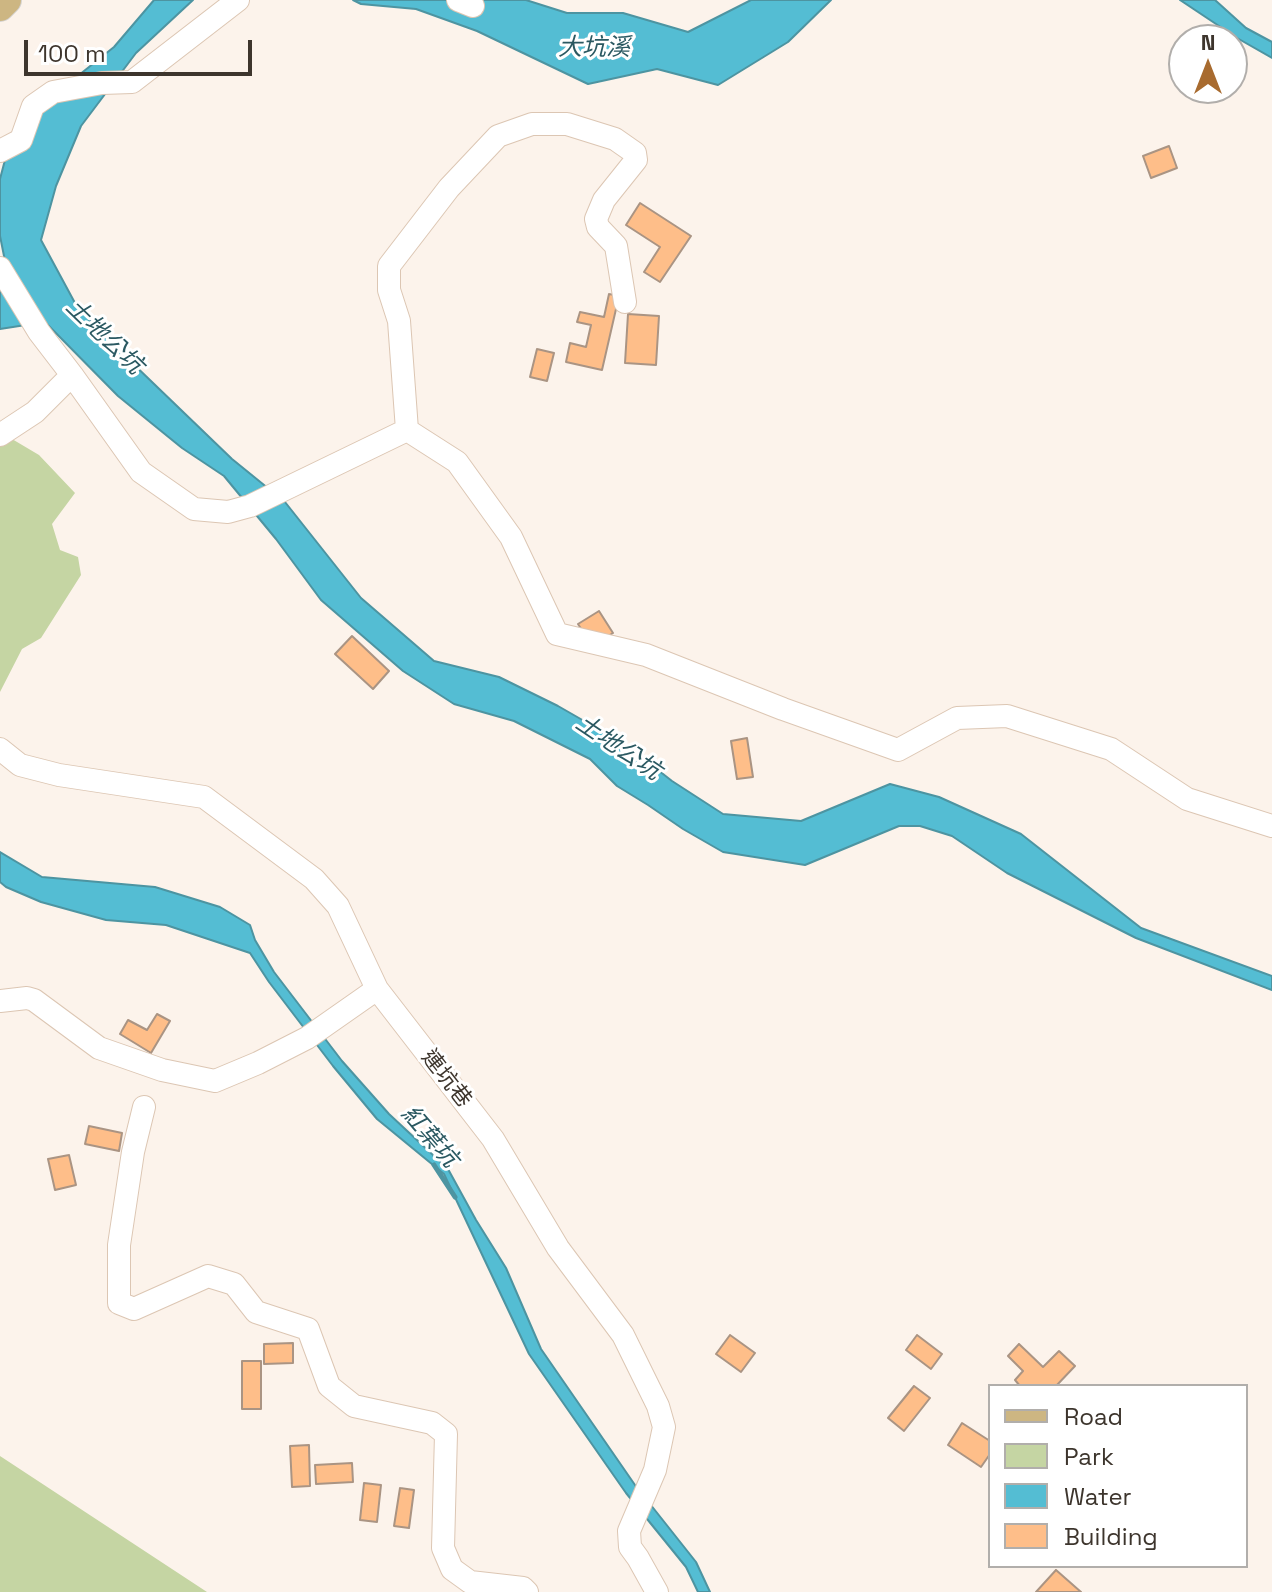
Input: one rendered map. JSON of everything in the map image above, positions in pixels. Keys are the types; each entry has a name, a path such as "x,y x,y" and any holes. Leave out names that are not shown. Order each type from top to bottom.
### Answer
{"main road":[{"path":"0,7 7,0"}],"street":[{"path":"0,151 21,140 33,106 53,92 102,83 132,82 238,0"},
{"path":"407,430 399,321 389,290 389,266 449,188 498,136 532,124 567,124 615,139 635,153 636,160 604,200 596,219 598,227 616,246 625,302"},
{"path":"0,268 39,332 141,472 194,509 228,512 250,506 407,430"},
{"path":"0,435 35,412 72,375"},
{"path":"407,430 457,462 511,537 557,634 646,655 898,750 957,718 1007,716 1111,749 1187,799 1272,826"},
{"name":"連坑巷","path":"0,749 20,765 59,775 204,797 314,879 338,906 377,989 493,1139 558,1248 623,1335 658,1406 664,1427 655,1470 629,1531 630,1547 657,1592"},
{"path":"0,1001 15,998 34,1000 99,1048 162,1070 215,1081 307,1038 377,989"},
{"path":"144,1107 133,1152 119,1245 119,1303 134,1309 208,1276 234,1284 256,1312 308,1329 329,1386 354,1406 432,1423 446,1434 443,1548 452,1569 470,1582 523,1588 527,1592"}],"green space":[{"path":"12,439 39,455 75,493 52,524 60,550 78,557 81,575 41,638 22,649 0,692 0,445"},
{"path":"0,1456 207,1592 0,1592"}],"water":[{"name":"土地公坑","path":"154,0 193,0 136,53 81,126 56,186 41,240 75,303 98,330 232,459 285,502 361,598 434,661 499,677 558,706 626,745 672,781 723,814 801,821 890,784 939,797 1021,834 1141,928 1272,976 1272,990 1136,938 1007,873 952,836 920,826 899,826 805,865 723,852 617,786 590,759 514,721 454,704 403,671 321,600 224,476 182,448 118,396 45,322 0,329 0,262 5,261 0,236 0,179 10,141 54,95 114,47"},
{"name":"大坑溪","path":"353,0 526,0 567,13 623,13 688,32 751,0 831,0 788,42 718,85 657,69 588,84 477,31 416,9 361,4"},
{"path":"1180,0 1215,0 1242,24 1216,24"},
{"path":"1248,29 1272,42 1272,58 1248,44"},
{"path":"0,852 42,877 155,887 220,907 250,925 274,972 342,1061 389,1114 448,1169 506,1268 541,1349 635,1485 696,1562 710,1592 698,1592 686,1567 626,1493 529,1354 444,1174 377,1119 333,1066 250,953 166,925 106,920 41,902 0,882"}],"building":[{"path":"1169,146 1177,168 1151,178 1143,156"},
{"path":"640,203 691,236 660,282 644,272 660,247 626,225"},
{"path":"609,294 619,296 602,370 566,362 570,343 586,347 591,325 577,322 580,312 604,317"},
{"path":"628,314 659,316 656,365 625,363"},
{"path":"537,349 554,353 547,381 530,377"},
{"path":"599,611 613,633 592,646 578,624"},
{"path":"352,636 389,671 373,689 335,654"},
{"path":"747,738 753,777 737,779 731,741"},
{"path":"157,1014 170,1021 151,1053 120,1034 128,1020 147,1030"},
{"path":"89,1126 122,1133 119,1151 85,1144"},
{"path":"69,1155 76,1185 55,1190 48,1159"},
{"path":"730,1335 755,1353 741,1372 716,1354"},
{"path":"917,1335 942,1354 931,1369 906,1350"},
{"path":"293,1343 293,1363 264,1364 264,1344"},
{"path":"1019,1344 1043,1367 1059,1351 1075,1366 1058,1384 1018,1384 1015,1380 1023,1371 1008,1356"},
{"path":"242,1361 261,1361 261,1409 242,1409"},
{"path":"914,1386 930,1398 904,1431 888,1418"},
{"path":"962,1423 988,1440 988,1457 981,1467 948,1445"},
{"path":"309,1445 310,1486 292,1487 290,1446"},
{"path":"352,1463 353,1482 316,1484 315,1465"},
{"path":"364,1483 381,1485 377,1522 360,1520"},
{"path":"400,1488 414,1490 409,1528 394,1526"},
{"path":"1056,1570 1081,1592 1036,1592"}],"waterway":[{"name":"紅葉坑","path":"434,1165 455,1197"}]}
